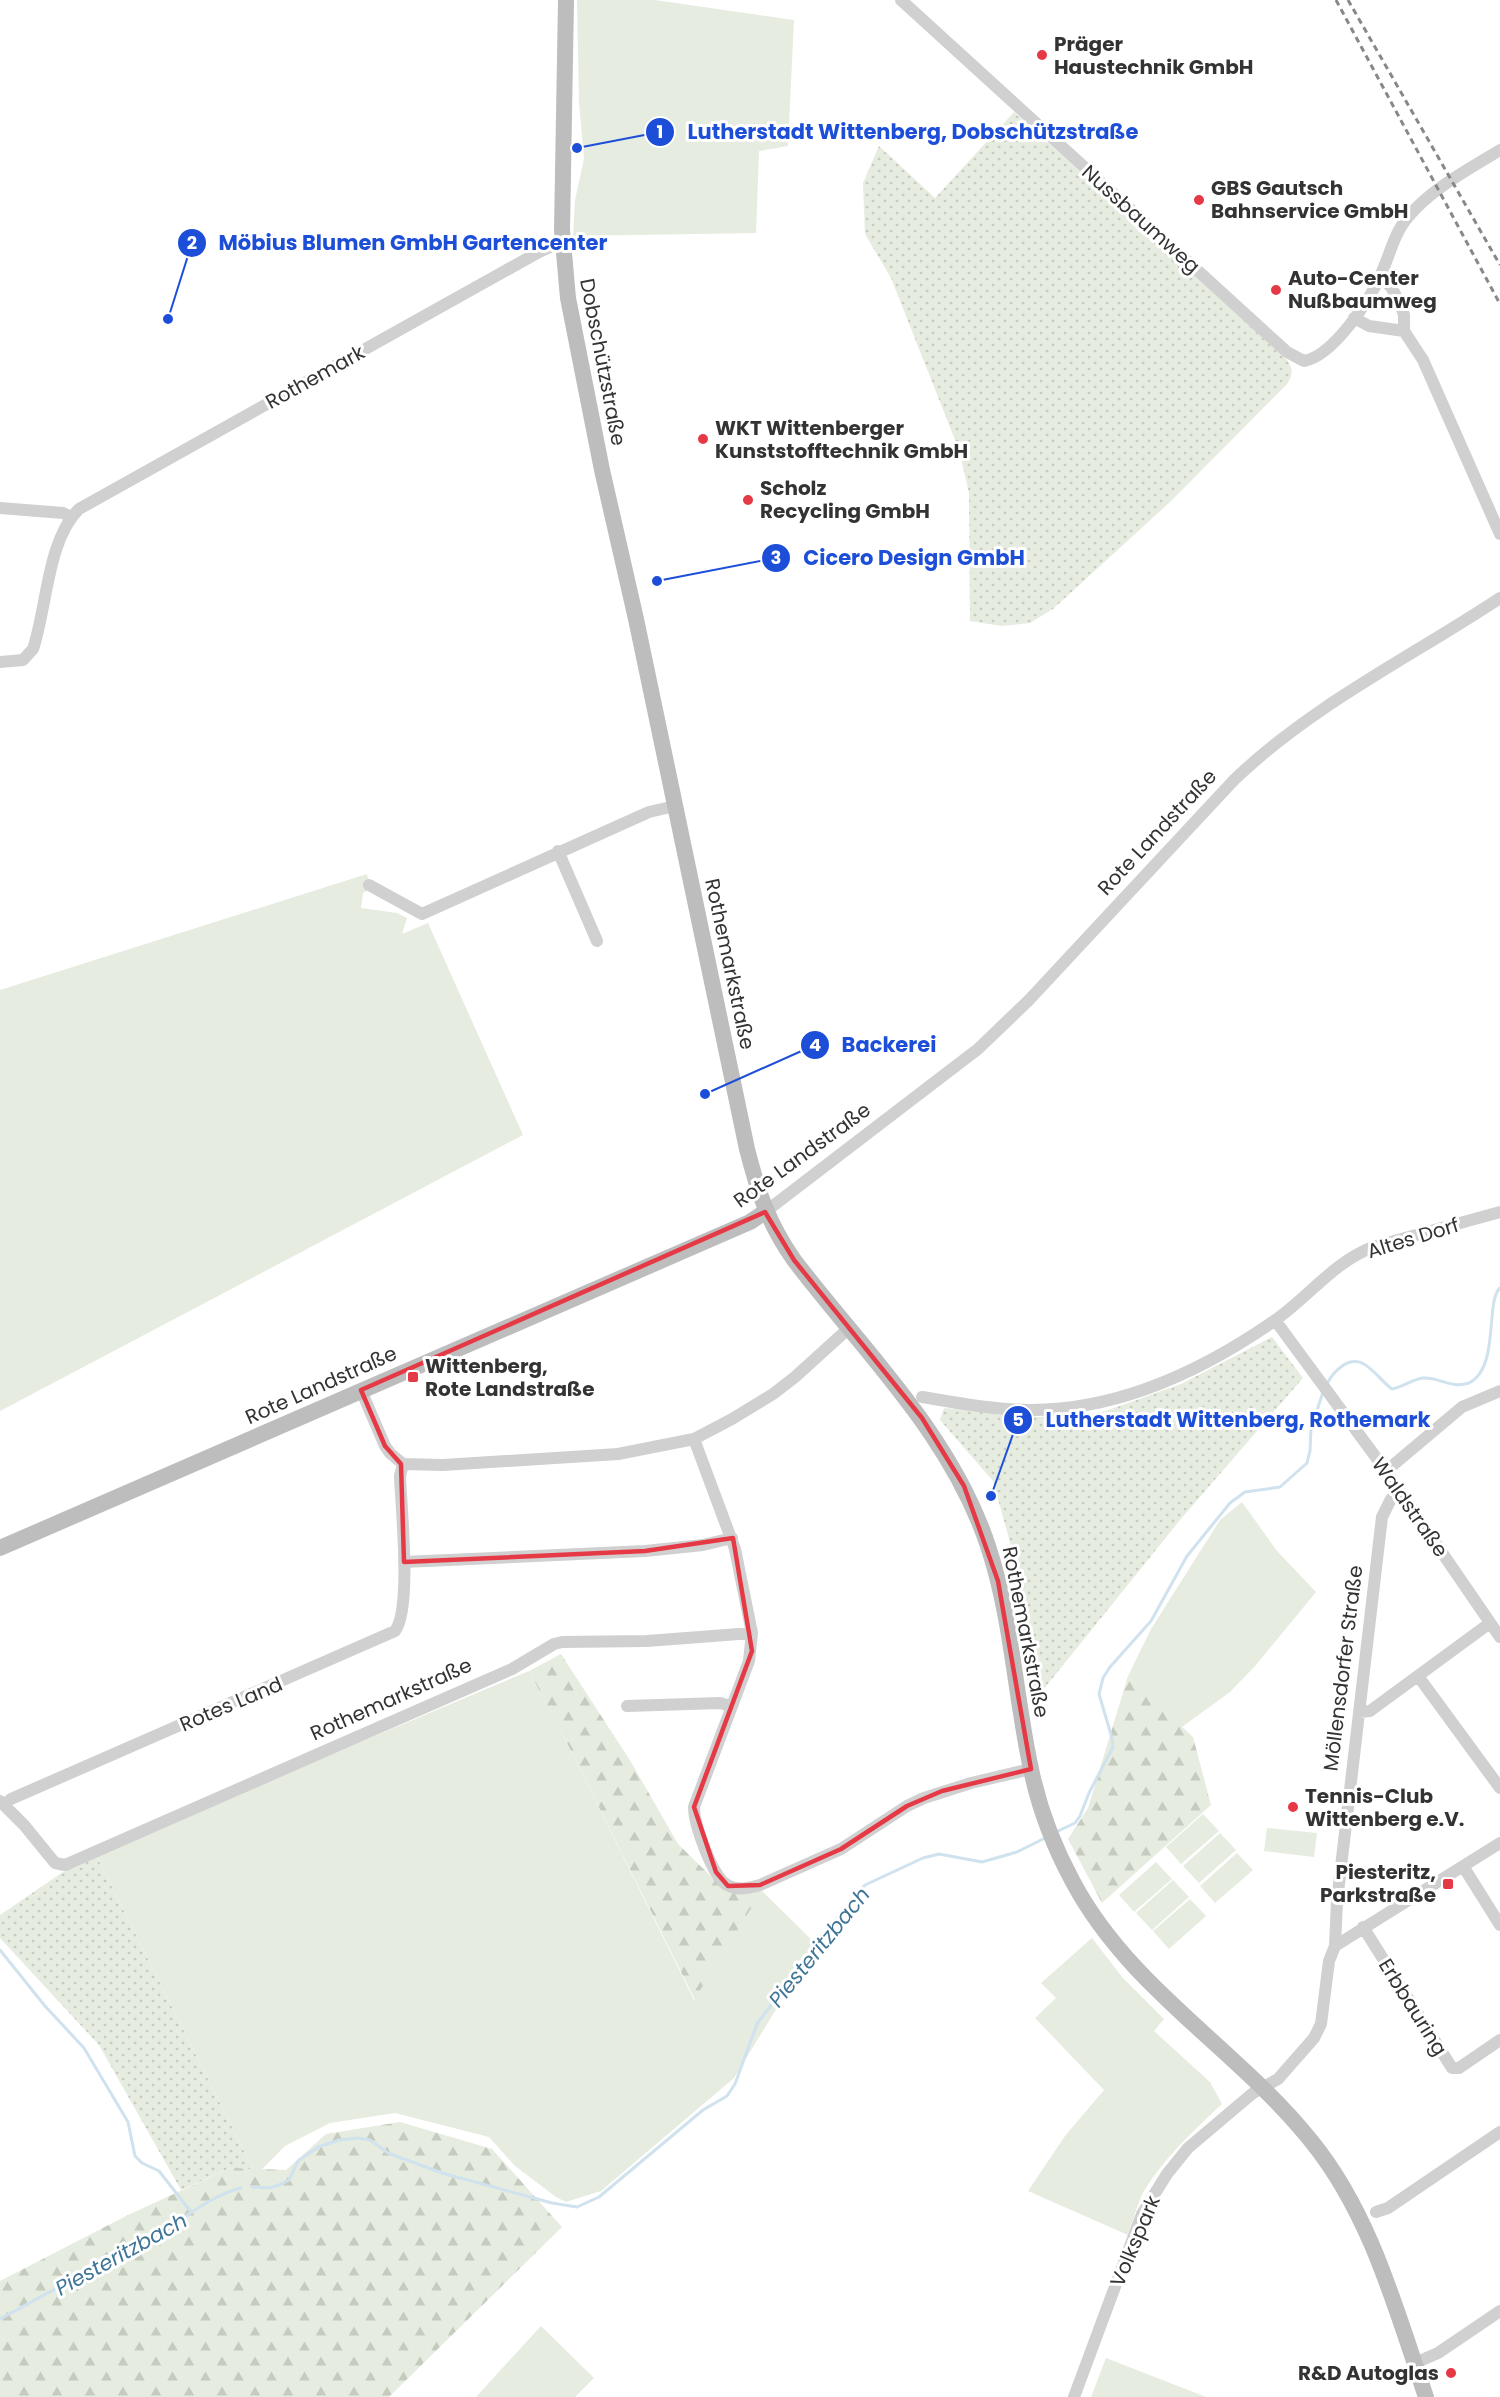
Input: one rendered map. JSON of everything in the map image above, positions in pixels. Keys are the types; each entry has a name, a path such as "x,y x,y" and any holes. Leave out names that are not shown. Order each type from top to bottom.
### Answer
{"street":[{"name":"Dobschützstraße","path":"566,0 562,245 571,310 602,470 636,619"},
{"name":"Nussbaumweg","path":"901,0 1287,352 1304,362 1318,357 1354,318"},
{"path":"1404,331 1369,326 1354,318 1368,299 1380,276 1398,231 1414,210 1439,190 1500,150"},
{"name":"Rothemark","path":"71,517 79,509 539,252 552,246 562,245"},
{"path":"1380,276 1391,286 1400,303 1404,315 1404,331 1423,360 1500,534"},
{"path":"0,508 63,513 71,517 57,550 33,649 23,660 0,662"},
{"name":"Rote Landstraße","path":"0,1548 750,1222 978,1049 1036,992 1234,780 1261,756 1295,730 1387,668 1500,598"},
{"name":"Rothemarkstraße","path":"636,619 747,1149 765,1212 791,1255 928,1427 974,1506 998,1581 1031,1769 1056,1846 1082,1898 1128,1960 1158,1991 1263,2088"},
{"path":"369,885 422,914 648,812 675,806"},
{"path":"558,851 597,940"},
{"name":"Altes Dorf","path":"1275,1320 1334,1271 1368,1249 1500,1212"},
{"path":"922,1397 1019,1410 1049,1410 1106,1402 1192,1371 1275,1320"},
{"name":"Waldstraße","path":"1275,1320 1386,1471 1497,1629"},
{"path":"361,1390 385,1446 396,1460 403,1464 443,1465 618,1454 694,1438 732,1419 773,1394 795,1377 849,1328"},
{"path":"1386,1471 1462,1407 1500,1391"},
{"path":"694,1438 732,1538 752,1633 749,1661 696,1799 694,1816 708,1853 722,1880 737,1888 747,1889 760,1885 841,1849 907,1806 924,1798 942,1791 1031,1769"},
{"name":"Rotes Land","path":"59,1866 2,1803 390,1635 399,1627 404,1562 400,1476 403,1464"},
{"name":"Möllensdorfer Straße","path":"1263,2088 1285,2073 1318,2032 1323,2016 1330,1956 1335,1946 1335,1917 1382,1517 1391,1499 1400,1492"},
{"path":"404,1562 636,1552 704,1545 732,1538"},
{"path":"1359,1712 1365,1714 1370,1712 1418,1676 1497,1629"},
{"name":"Rothemarkstraße","path":"59,1866 512,1669 554,1644 647,1641 752,1633"},
{"path":"1418,1676 1500,1788"},
{"path":"627,1706 720,1702 731,1706"},
{"path":"1335,1946 1500,1843"},
{"path":"1463,1866 1500,1925"},
{"name":"Erbbauring","path":"1363,1927 1452,2068 1459,2068 1500,2040"},
{"path":"1263,2088 1312,2141 1352,2203 1371,2242 1426,2397"},
{"name":"Volkspark","path":"1074,2397 1136,2230 1156,2189 1192,2144 1253,2093 1263,2088"},
{"path":"1376,2212 1405,2197 1500,2132"},
{"path":"1415,2363 1438,2353 1500,2311"}],"highlighted area":[{"path":"765,1212 794,1260 922,1418 964,1486 998,1581 1031,1769 942,1791 907,1806 841,1849 760,1885 728,1886 716,1872 694,1807 752,1651 733,1538 645,1551 404,1562 401,1464 385,1446 361,1390"}],"green space":[{"path":"577,0 655,0 794,20 788,146 759,151 756,233 573,236 575,200 584,159 579,102"},
{"path":"1014,112 1130,217 1140,232 1156,240 1287,360 1292,371 1288,383 1170,502 1053,609 1030,623 1002,626 970,621 969,493 959,450 891,278 865,234 863,183 879,146 935,198"},
{"path":"367,874 370,889 363,893 361,908 397,913 407,918 402,934 428,923 523,1135 0,1411 0,990"},
{"path":"1272,1337 1303,1378 1180,1520 1039,1695 1029,1691 1013,1553 993,1481 940,1420 944,1408 1038,1417 1100,1413 1181,1384"},
{"path":"1242,1502 1277,1551 1316,1592 1256,1665 1230,1692 1182,1727 1128,1676 1151,1629 1220,1520"},
{"path":"561,1654 631,1762 678,1844 726,1891 762,1891 695,2000 529,1671"},
{"path":"529,1671 694,2000 762,1891 816,1944 734,2078 601,2191 566,2202 515,2166 489,2137 395,2113 330,2123 285,2146 256,2175 97,1857"},
{"path":"1128,1676 1193,1737 1211,1805 1102,1903 1068,1839 1088,1808"},
{"path":"1203,1814 1219,1831 1181,1864 1166,1847"},
{"path":"1267,1828 1317,1833 1314,1857 1264,1851"},
{"path":"1220,1833 1236,1850 1199,1883 1183,1866"},
{"path":"1237,1853 1253,1870 1215,1903 1200,1886"},
{"path":"97,1857 256,2175 230,2168 181,2190 99,2045 0,1938 0,1915 63,1872"},
{"path":"1156,1862 1172,1879 1134,1912 1119,1895"},
{"path":"1173,1880 1189,1897 1152,1930 1136,1913"},
{"path":"1190,1899 1206,1916 1169,1949 1153,1931"},
{"path":"1092,1938 1122,1977 1164,2019 1154,2031 1210,2082 1222,2104 1180,2145 1152,2179 1137,2207 1128,2235 1028,2191 1065,2136 1104,2090 1035,2018 1056,1998 1041,1983"},
{"path":"400,2122 492,2149 562,2227 389,2397 0,2397 0,2281 128,2215 230,2168 286,2170 326,2134"},
{"path":"541,2326 594,2378 575,2397 476,2397"},
{"path":"1106,2358 1206,2397 1091,2397"}],"waterway":[{"name":"Piesteritzbach","path":"1327,1384 1341,1367 1351,1362 1362,1363 1370,1368 1392,1389 1423,1378 1457,1385 1469,1383 1479,1375 1485,1364 1493,1306 1500,1288"},
{"name":"Piesteritzbach","path":"1056,1832 1075,1823 1080,1816 1089,1793 1113,1747 1099,1694 1103,1678 1151,1621 1187,1556 1230,1503 1245,1492 1280,1487 1307,1463 1311,1429 1323,1392"},
{"name":"Piesteritzbach","path":"252,2187 270,2188 279,2185 289,2180 298,2161 318,2147 339,2140 359,2138 370,2140 388,2153 442,2173 552,2203 577,2207 599,2197 703,2110 727,2096 735,2084 757,2024 820,1939 865,1885 923,1858 939,1854 982,1862 1017,1852 1045,1838"},
{"path":"0,1950 45,2006 84,2048 128,2122 135,2156 142,2163 159,2171 191,2212"},
{"name":"Piesteritzbach","path":"0,2319 171,2226 213,2199 241,2188"}],"railway":[{"path":"1336,0 1500,304"},
{"path":"1348,0 1500,265"}],"place":[{"name":"Präger Haustechnik GmbH","path":"1042,55"},
{"name":"Lutherstadt Wittenberg, Dobschützstraße","path":"577,148"},
{"name":"GBS Gautsch Bahnservice GmbH","path":"1199,200"},
{"name":"Auto-Center Nußbaumweg","path":"1276,290"},
{"name":"Möbius Blumen GmbH Gartencenter","path":"168,319"},
{"name":"WKT Wittenberger Kunststofftechnik GmbH","path":"703,439"},
{"name":"Scholz Recycling GmbH","path":"748,500"},
{"name":"Cicero Design GmbH","path":"657,581"},
{"name":"Backerei","path":"705,1094"},
{"name":"Wittenberg, Rote Landstraße","path":"413,1377"},
{"name":"Lutherstadt Wittenberg, Rothemark","path":"991,1496"},
{"name":"Tennis-Club Wittenberg e.V.","path":"1293,1807"},
{"name":"Piesteritz, Parkstraße","path":"1448,1884"},
{"name":"R&D Autoglas","path":"1451,2373"}]}
